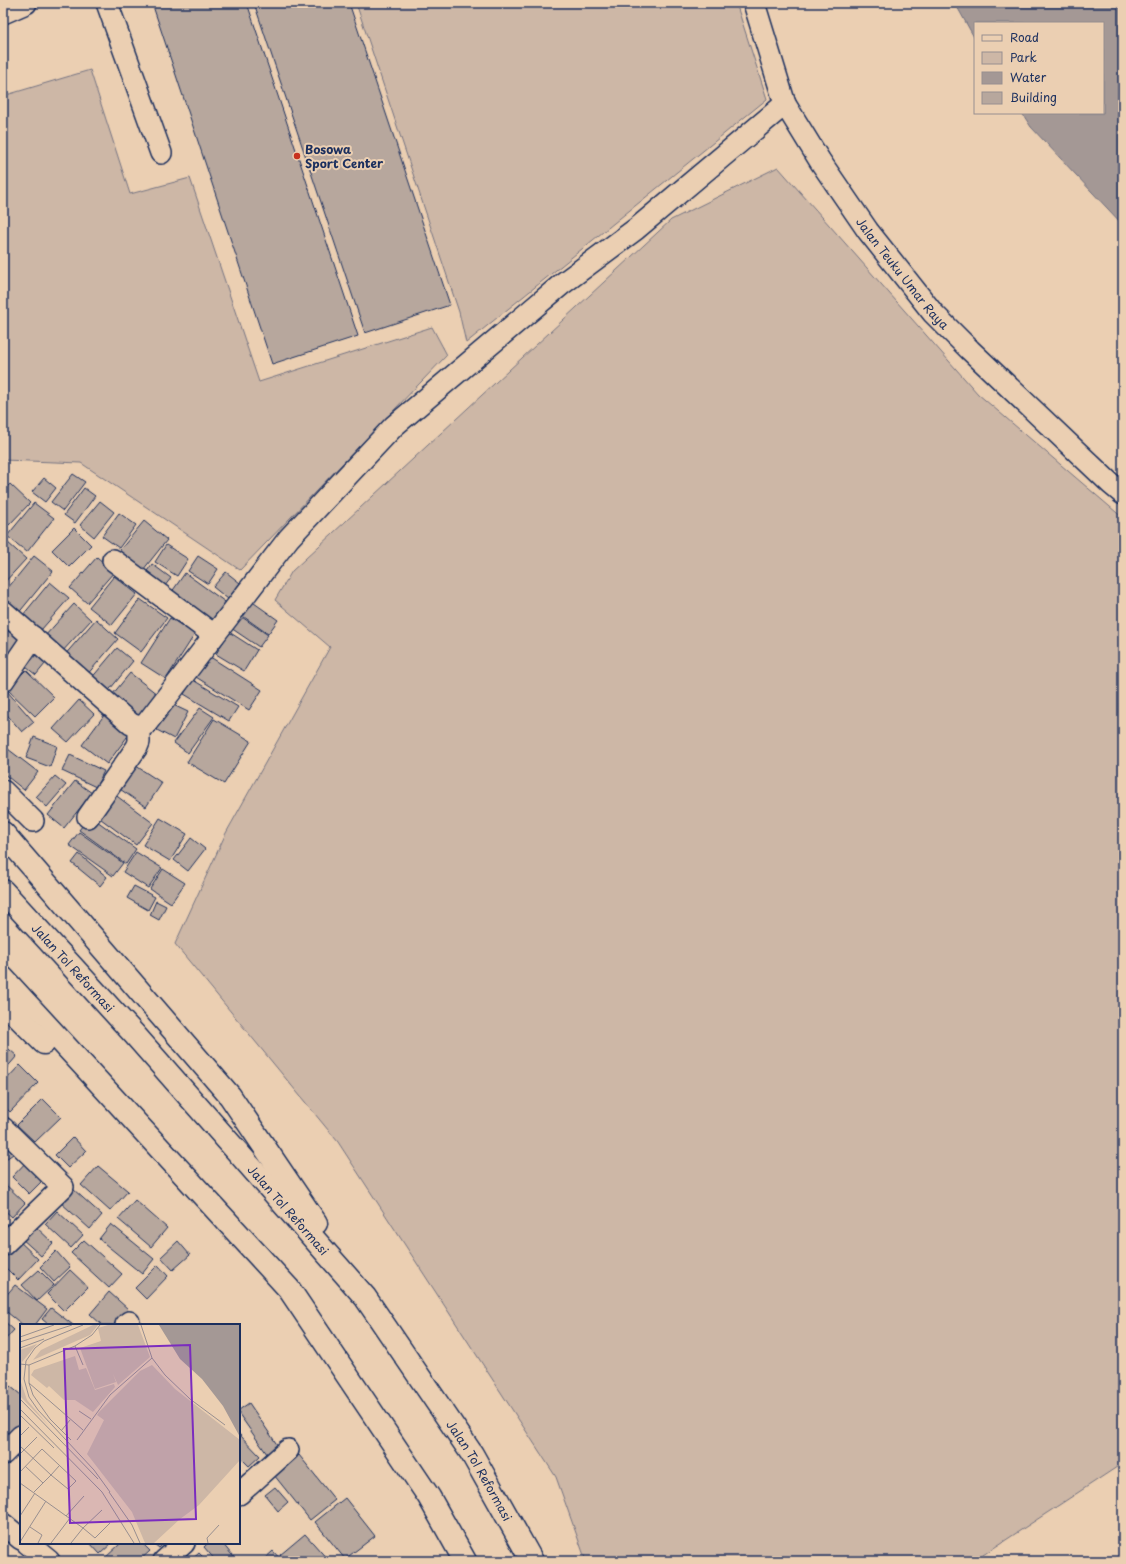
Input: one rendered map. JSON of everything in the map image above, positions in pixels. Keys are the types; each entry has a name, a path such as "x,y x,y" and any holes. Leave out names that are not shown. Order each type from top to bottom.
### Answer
{"highway":[{"path":"3,833 230,1096 365,1297"},
{"name":"Jalan Tol Reformasi","path":"3,891 134,1034 365,1297 472,1454 532,1561"},
{"path":"3,978 289,1289 428,1497 465,1561"},
{"path":"3,1002 289,1289"}],"street":[{"path":"3,13 26,3"},
{"path":"107,3 161,153"},
{"name":"Jalan Teuku Umar Raya","path":"754,3 785,104 820,161 868,231 933,313 1105,479 1123,494"},
{"path":"3,611 131,724 139,727 144,725 289,538 394,426 562,284 636,229 785,104"},
{"path":"112,560 214,635"},
{"path":"3,681 33,637"},
{"path":"88,817 137,746 139,727"},
{"path":"3,791 33,821"},
{"path":"3,1128 63,1187 3,1245"},
{"path":"3,1454 20,1437"},
{"path":"240,1493 288,1450"},
{"path":"3,1524 20,1538"},
{"path":"28,1544 49,1561"},
{"path":"164,1561 183,1544"}],"green space":[{"path":"356,3 736,3 767,99 466,343 459,312"},
{"path":"90,70 130,194 190,178 259,382 432,327 447,355 240,570 81,463 3,460 3,96"},
{"path":"778,167 978,394 1123,518 1123,1463 983,1555 977,1561 586,1561 556,1477 338,1142 175,944 226,833 330,647 275,600 292,571 671,220"}],"water":[{"path":"955,3 1123,3 1123,225 1031,127 1023,114 1104,114 1104,22 974,22 974,37"}],"building":[{"path":"152,3 247,3 358,336 272,364"},
{"path":"254,3 349,3 450,305 365,333"},
{"path":"73,474 85,482 63,511 51,502"},
{"path":"44,478 56,488 45,502 32,492"},
{"path":"10,484 30,503 9,525 3,520 3,491"},
{"path":"84,488 95,496 75,523 64,515"},
{"path":"100,501 114,512 94,537 80,525"},
{"path":"34,503 54,518 27,552 7,536"},
{"path":"119,513 136,525 119,548 102,536"},
{"path":"144,521 167,540 139,575 116,555"},
{"path":"74,528 91,545 69,567 52,550"},
{"path":"7,542 26,559 3,584 3,546"},
{"path":"166,545 188,559 177,576 155,562"},
{"path":"34,556 53,571 17,615 3,604 3,594"},
{"path":"198,556 218,569 208,584 188,571"},
{"path":"97,557 114,572 87,603 70,588"},
{"path":"152,564 171,578 161,591 143,577"},
{"path":"226,572 240,583 228,599 213,587"},
{"path":"185,573 228,604 212,627 169,596"},
{"path":"114,576 137,594 112,625 89,607"},
{"path":"50,582 69,598 41,630 23,615"},
{"path":"247,598 278,620 268,634 237,612"},
{"path":"140,599 167,618 141,652 115,633"},
{"path":"74,604 91,620 61,653 44,637"},
{"path":"239,615 268,635 259,647 231,628"},
{"path":"170,618 195,634 166,679 141,663"},
{"path":"96,619 118,639 85,677 63,657"},
{"path":"3,628 20,639 3,665"},
{"path":"229,632 257,650 244,671 216,654"},
{"path":"117,648 133,661 106,694 90,680"},
{"path":"40,650 50,658 36,675 26,667"},
{"path":"204,653 262,690 249,710 191,674"},
{"path":"26,670 54,697 35,716 7,689"},
{"path":"130,673 157,694 136,722 108,700"},
{"path":"193,680 238,707 229,721 184,694"},
{"path":"6,690 34,722 22,732 3,710 3,693"},
{"path":"79,700 94,714 68,742 53,729"},
{"path":"169,703 188,712 174,739 155,729"},
{"path":"200,708 214,717 188,753 174,743"},
{"path":"105,714 130,733 107,764 82,745"},
{"path":"214,719 251,741 224,784 187,762"},
{"path":"34,737 57,746 50,767 26,758"},
{"path":"8,749 38,772 24,790 3,773 3,755"},
{"path":"70,755 104,771 96,787 62,771"},
{"path":"130,762 162,783 146,807 114,785"},
{"path":"55,776 66,785 47,807 36,797"},
{"path":"75,781 92,793 64,828 48,815"},
{"path":"110,791 153,823 136,845 93,813"},
{"path":"90,816 136,849 126,864 79,830"},
{"path":"160,818 187,834 170,861 143,845"},
{"path":"79,832 123,863 113,876 69,845"},
{"path":"191,838 205,849 188,871 174,860"},
{"path":"136,852 162,868 148,888 123,872"},
{"path":"79,854 107,877 100,886 72,863"},
{"path":"163,869 185,883 171,903 150,889"},
{"path":"134,886 155,897 148,910 127,898"},
{"path":"156,901 166,906 159,920 150,915"},
{"path":"3,1044 17,1056 3,1072"},
{"path":"20,1065 38,1083 10,1112 3,1105 3,1083"},
{"path":"43,1099 61,1117 35,1142 17,1125"},
{"path":"3,1133 16,1152 3,1161"},
{"path":"73,1137 86,1151 68,1168 55,1155"},
{"path":"29,1159 46,1177 29,1194 12,1177"},
{"path":"98,1166 128,1191 110,1211 81,1185"},
{"path":"3,1182 25,1203 12,1217 3,1209"},
{"path":"73,1189 102,1215 90,1229 60,1202"},
{"path":"135,1200 167,1228 151,1247 118,1219"},
{"path":"57,1211 83,1235 71,1248 45,1224"},
{"path":"111,1224 154,1259 142,1274 99,1239"},
{"path":"34,1225 53,1243 41,1256 21,1238"},
{"path":"16,1238 38,1259 18,1280 3,1265 3,1252"},
{"path":"84,1240 122,1274 109,1288 71,1253"},
{"path":"178,1241 190,1255 173,1270 161,1257"},
{"path":"56,1251 70,1267 54,1282 40,1267"},
{"path":"158,1265 168,1276 146,1299 135,1288"},
{"path":"39,1270 54,1285 37,1301 22,1285"},
{"path":"70,1270 88,1287 64,1311 47,1294"},
{"path":"15,1285 47,1309 36,1324 22,1324 3,1309 3,1299"},
{"path":"109,1292 128,1309 115,1324 101,1324 90,1314"},
{"path":"51,1308 72,1324 48,1324 42,1319"},
{"path":"3,1320 14,1330 3,1342"},
{"path":"10,1386 20,1394 20,1427 3,1447 3,1394"},
{"path":"249,1403 278,1446 267,1454 240,1415 240,1409"},
{"path":"240,1435 260,1456 249,1466 240,1457"},
{"path":"299,1455 335,1500 310,1520 274,1475"},
{"path":"275,1487 288,1502 278,1511 265,1495"},
{"path":"345,1498 375,1536 345,1559 315,1522"},
{"path":"305,1534 329,1561 286,1561 280,1555"},
{"path":"91,1544 111,1544 100,1554"},
{"path":"120,1544 143,1544 150,1551 139,1561 106,1561 104,1559"},
{"path":"154,1544 163,1544 159,1548"},
{"path":"207,1544 223,1544 237,1561 216,1561 204,1547"},
{"path":"273,1551 282,1561 262,1561"},
{"path":"199,1553 207,1561 190,1561"}],"place":[{"name":"Bosowa Sport Center","path":"297,156"}]}
